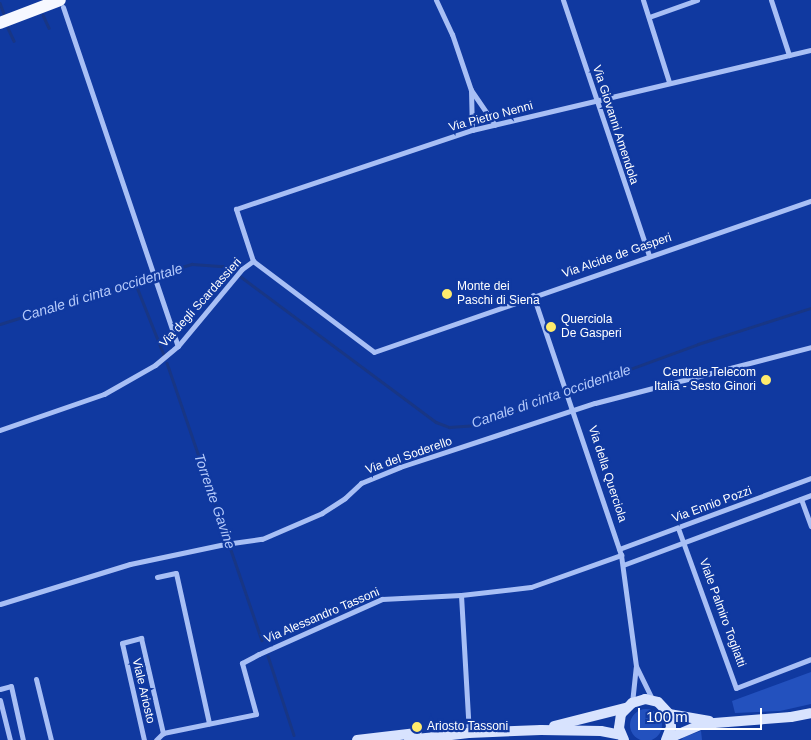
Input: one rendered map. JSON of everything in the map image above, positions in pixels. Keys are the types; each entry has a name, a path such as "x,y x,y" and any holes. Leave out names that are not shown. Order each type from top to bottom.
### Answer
{"main road":[{"path":"0,23 58,4"}],"street":[{"path":"436,0 452,34 471,90 495,125"},
{"name":"Via Giovanni Amendola","path":"563,0 649,256"},
{"path":"643,0 669,82"},
{"path":"649,17 697,0"},
{"path":"772,0 789,55"},
{"path":"58,4 178,346"},
{"name":"Via Pietro Nenni","path":"254,262 236,209 472,130 811,50"},
{"path":"471,90 472,130"},
{"name":"Via Alcide de Gasperi","path":"254,262 374,352 533,295 811,201"},
{"name":"Via degli Scardassieri","path":"0,430 37,416 65,409 126,383 155,366 178,346 242,269 254,262"},
{"name":"Via della Querciola","path":"533,295 620,552 636,666 652,700 662,705 669,714"},
{"name":"Via del Soderello","path":"0,604 130,564 225,544 262,539 322,513 345,498 362,483 400,467 604,401 811,347"},
{"name":"Via Ennio Pozzi","path":"461,595 531,587 678,528 811,478"},
{"name":"Via Ennio Pozzi","path":"623,565 811,495"},
{"path":"800,499 811,526"},
{"name":"Viale Palmiro Togliatti","path":"678,528 736,688 811,659"},
{"path":"157,577 176,573 209,723"},
{"path":"461,595 469,733"},
{"name":"Via Alessandro Tassoni","path":"163,733 256,714 242,663 259,654 382,599 461,595"},
{"name":"Viale Ariosto","path":"144,740 122,643 141,638 163,733"},
{"name":"Via della Querciola","path":"623,738 620,721 628,706 636,666"},
{"path":"36,679 51,740"},
{"path":"0,689 11,686 23,740"},
{"path":"0,700 10,740"},
{"path":"541,730 628,706 638,700 652,700"},
{"path":"667,740 702,724 791,717 811,713"},
{"path":"667,740 671,727 669,714 720,722"},
{"path":"408,740 453,734 541,730 600,731 623,738"},
{"path":"156,740 163,733"},
{"path":"357,740 411,733 453,734"}],"shaded area":[{"path":"811,672 811,704 780,711 735,713 732,701"},
{"path":"646,709 652,710 657,714 661,719 661,731 657,736 652,740 646,741 640,740 635,736 631,731 630,725 631,719 635,714 640,710"},
{"path":"701,731 702,740 681,740 684,737"}],"waterway":[{"path":"0,3 4,14"},
{"path":"43,15 49,28"},
{"path":"8,28 14,41"},
{"name":"Canale di cinta occidentale","path":"0,324 192,264 223,266 233,272"},
{"name":"Canale di cinta occidentale","path":"240,276 436,422 449,427 477,425 698,344 811,308"},
{"name":"Torrente Gavine","path":"135,282 164,355"},
{"name":"Torrente Gavine","path":"167,363 262,640"},
{"name":"Torrente Gavine","path":"268,656 294,735"}],"place":[{"name":"Monte dei Paschi di Siena","path":"447,294"},
{"name":"Querciola De Gasperi","path":"551,327"},
{"name":"Centrale Telecom Italia - Sesto Ginori","path":"766,380"},
{"name":"Ariosto Tassoni","path":"417,727"}]}
